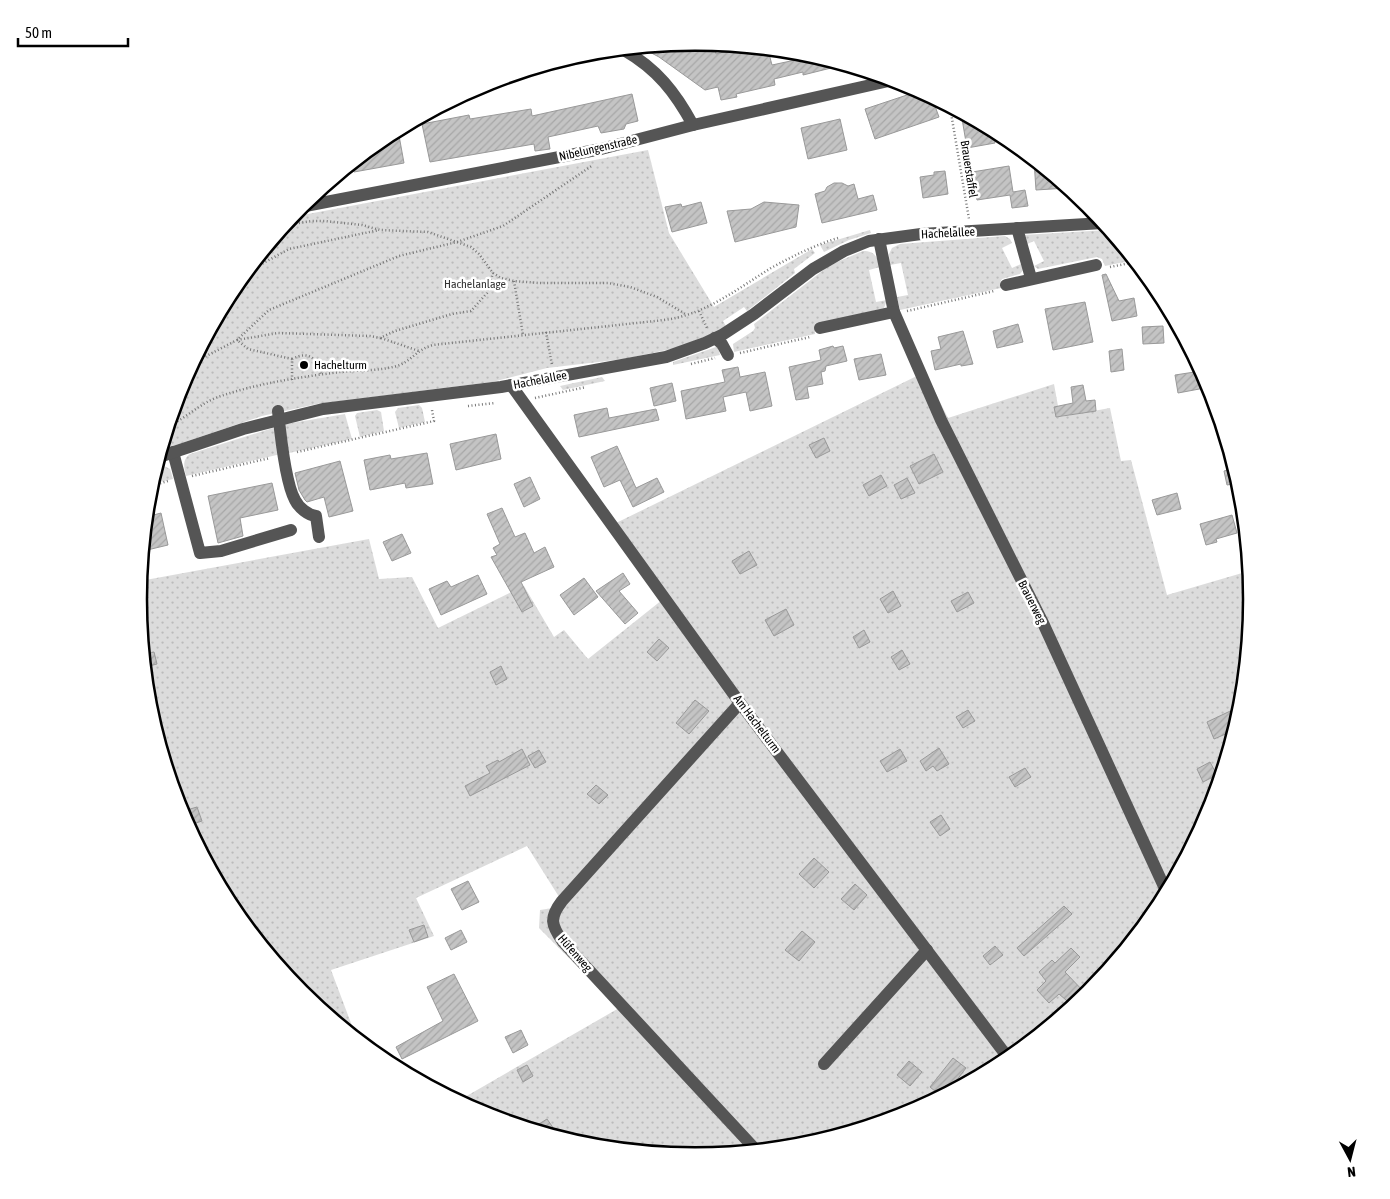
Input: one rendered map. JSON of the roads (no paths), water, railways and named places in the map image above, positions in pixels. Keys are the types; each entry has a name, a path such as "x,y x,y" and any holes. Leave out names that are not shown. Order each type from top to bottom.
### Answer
{"street":[{"path":"631,55 655,72 671,88 693,125"},
{"name":"Nibelungenstraße","path":"316,204 601,149 693,125 879,83"},
{"name":"Hachelallee","path":"166,454 279,415 511,385 666,356 734,329 811,266 844,251 880,239 921,234 1094,224"},
{"path":"1017,228 1031,278"},
{"path":"820,328 894,312 880,239"},
{"path":"1006,285 1096,265"},
{"name":"Brauerweg","path":"894,312 940,420 1043,623 1163,885"},
{"path":"715,338 722,344 728,355"},
{"name":"Am Hachelturm","path":"511,385 740,703 1004,1052"},
{"path":"279,415 294,500 311,516 316,516 319,536"},
{"path":"173,452 200,553 221,551 291,530"},
{"name":"Hüfenweg","path":"740,703 562,901 553,912 553,918 555,929 563,942 751,1145"},
{"path":"824,1064 926,950"}],"place":[{"name":"Hachelturm","path":"304,365"}],"park label":[{"name":"Hachelanlage","path":"475,284"}]}
